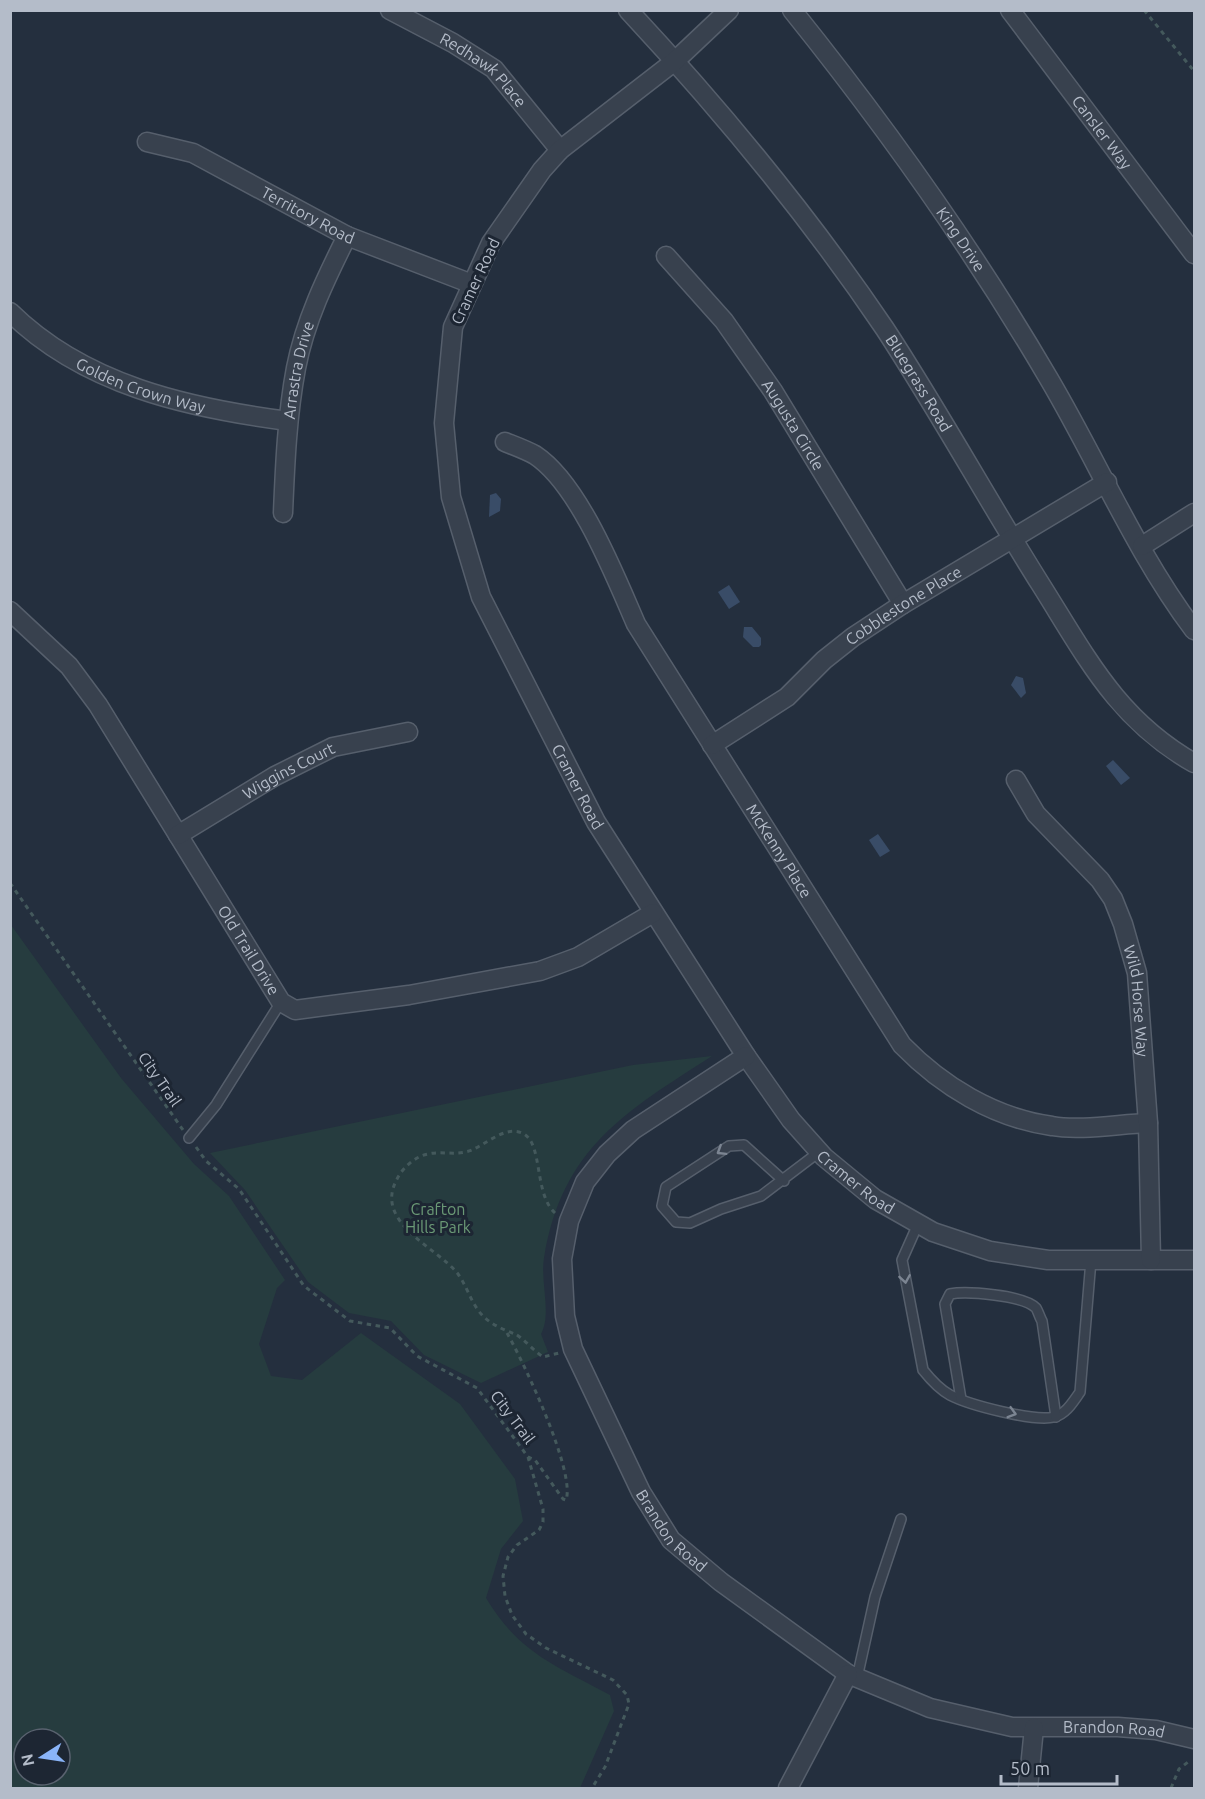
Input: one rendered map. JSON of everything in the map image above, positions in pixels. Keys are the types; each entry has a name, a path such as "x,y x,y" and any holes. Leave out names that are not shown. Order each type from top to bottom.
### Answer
{"street":[{"name":"Redhawk Place","path":"390,10 453,43 494,69 560,150"},
{"name":"Bluegrass Road","path":"628,10 719,110 822,239 926,392 1012,539 1117,701 1165,746 1194,763"},
{"path":"675,61 729,10"},
{"name":"King Drive","path":"792,10 931,193 1048,377 1166,592 1194,630"},
{"name":"Cansler Way","path":"1010,10 1194,254"},
{"name":"Cramer Road","path":"675,61 560,150 491,243 453,327 444,423 451,497 481,597 596,822 746,1056 790,1120 819,1152 875,1199 918,1224 933,1232 990,1251 1048,1260 1194,1260"},
{"name":"Territory Road","path":"147,142 193,153 347,236 472,284"},
{"name":"Arrastra Drive","path":"283,513 288,421 297,366 319,293 347,236"},
{"name":"Augusta Circle","path":"666,255 724,321 774,391 903,604"},
{"name":"Golden Crown Way","path":"10,312 73,359 130,387 171,400 288,421"},
{"name":"McKenny Place","path":"505,441 535,455 554,472 577,503 636,624 902,1045 927,1070 1001,1114 1053,1127 1148,1123"},
{"name":"Cobblestone Place","path":"712,745 787,697 824,660 903,604 1107,482"},
{"path":"1142,546 1194,513"},
{"name":"Old Trail Drive","path":"10,611 69,666 98,705 281,1002 295,1010 409,995 540,971 578,957 653,913"},
{"name":"Wiggins Court","path":"178,835 275,776 333,747 408,732"},
{"name":"Wild Horse Way","path":"1016,780 1036,814 1100,880 1113,899 1137,973 1148,1123 1151,1260"},
{"name":"Brandon Road","path":"746,1056 633,1130 607,1154 585,1182 569,1221 561,1281 565,1316 573,1348 641,1492 672,1540 721,1581 853,1676 952,1714 1012,1727 1127,1728 1156,1730 1194,1739"},
{"path":"788,1788 853,1676"},
{"path":"1028,1788 1034,1728"}],"lane":[{"path":"189,1138 216,1105 281,1002"},
{"path":"784,1181 744,1145 729,1146 666,1187 662,1206 676,1222 690,1223 721,1209 761,1196 784,1181 819,1152"},
{"path":"918,1224 902,1260 923,1370 934,1384 951,1396 1032,1419 1056,1417 1069,1408 1080,1392 1091,1260"},
{"path":"961,1399 945,1304 950,1294 965,1291 1025,1302 1036,1308 1042,1321 1056,1417"},
{"path":"853,1676 875,1597 901,1519"}],"path":[{"path":"1144,10 1194,71"},
{"name":"City Trail","path":"10,883 162,1103 206,1161 239,1190 304,1286 350,1322 390,1328 417,1356 477,1388 528,1457 543,1509 543,1522 539,1530 517,1545 508,1557 503,1576 505,1596 512,1615 526,1634 546,1648 613,1680 627,1695 629,1704 605,1767 592,1788"},
{"path":"528,1457 535,1460 566,1500 563,1459 520,1357 507,1333 479,1312 458,1274 404,1227 394,1206 393,1186 399,1175 418,1157 428,1154 466,1152 500,1135 512,1132 523,1134 533,1144 539,1183 550,1209 569,1221"},
{"path":"507,1333 517,1335 531,1350 543,1357 573,1348"},
{"path":"1171,1788 1179,1769 1188,1762"}],"green space":[{"path":"11,925 121,1078 194,1164 229,1196 285,1280 277,1288 259,1344 271,1376 302,1380 361,1333 460,1404 515,1479 523,1521 501,1549 486,1598 512,1633 540,1656 610,1695 614,1711 580,1788 11,1788"},
{"name":"Crafton Hills Park","path":"712,1056 625,1116 602,1137 582,1161 566,1188 553,1220 544,1258 546,1317 541,1334 548,1352 481,1383 424,1355 391,1321 349,1313 308,1282 245,1190 210,1153 633,1065"}],"water":[{"path":"496,493 501,499 500,511 489,517 490,495"},
{"path":"729,585 740,602 729,609 718,592"},
{"path":"744,627 752,627 761,638 759,647 753,647 743,637"},
{"path":"1016,676 1023,678 1026,693 1021,698 1011,685"},
{"path":"1113,760 1130,778 1121,785 1106,766"},
{"path":"878,834 890,851 880,857 869,840"}]}
